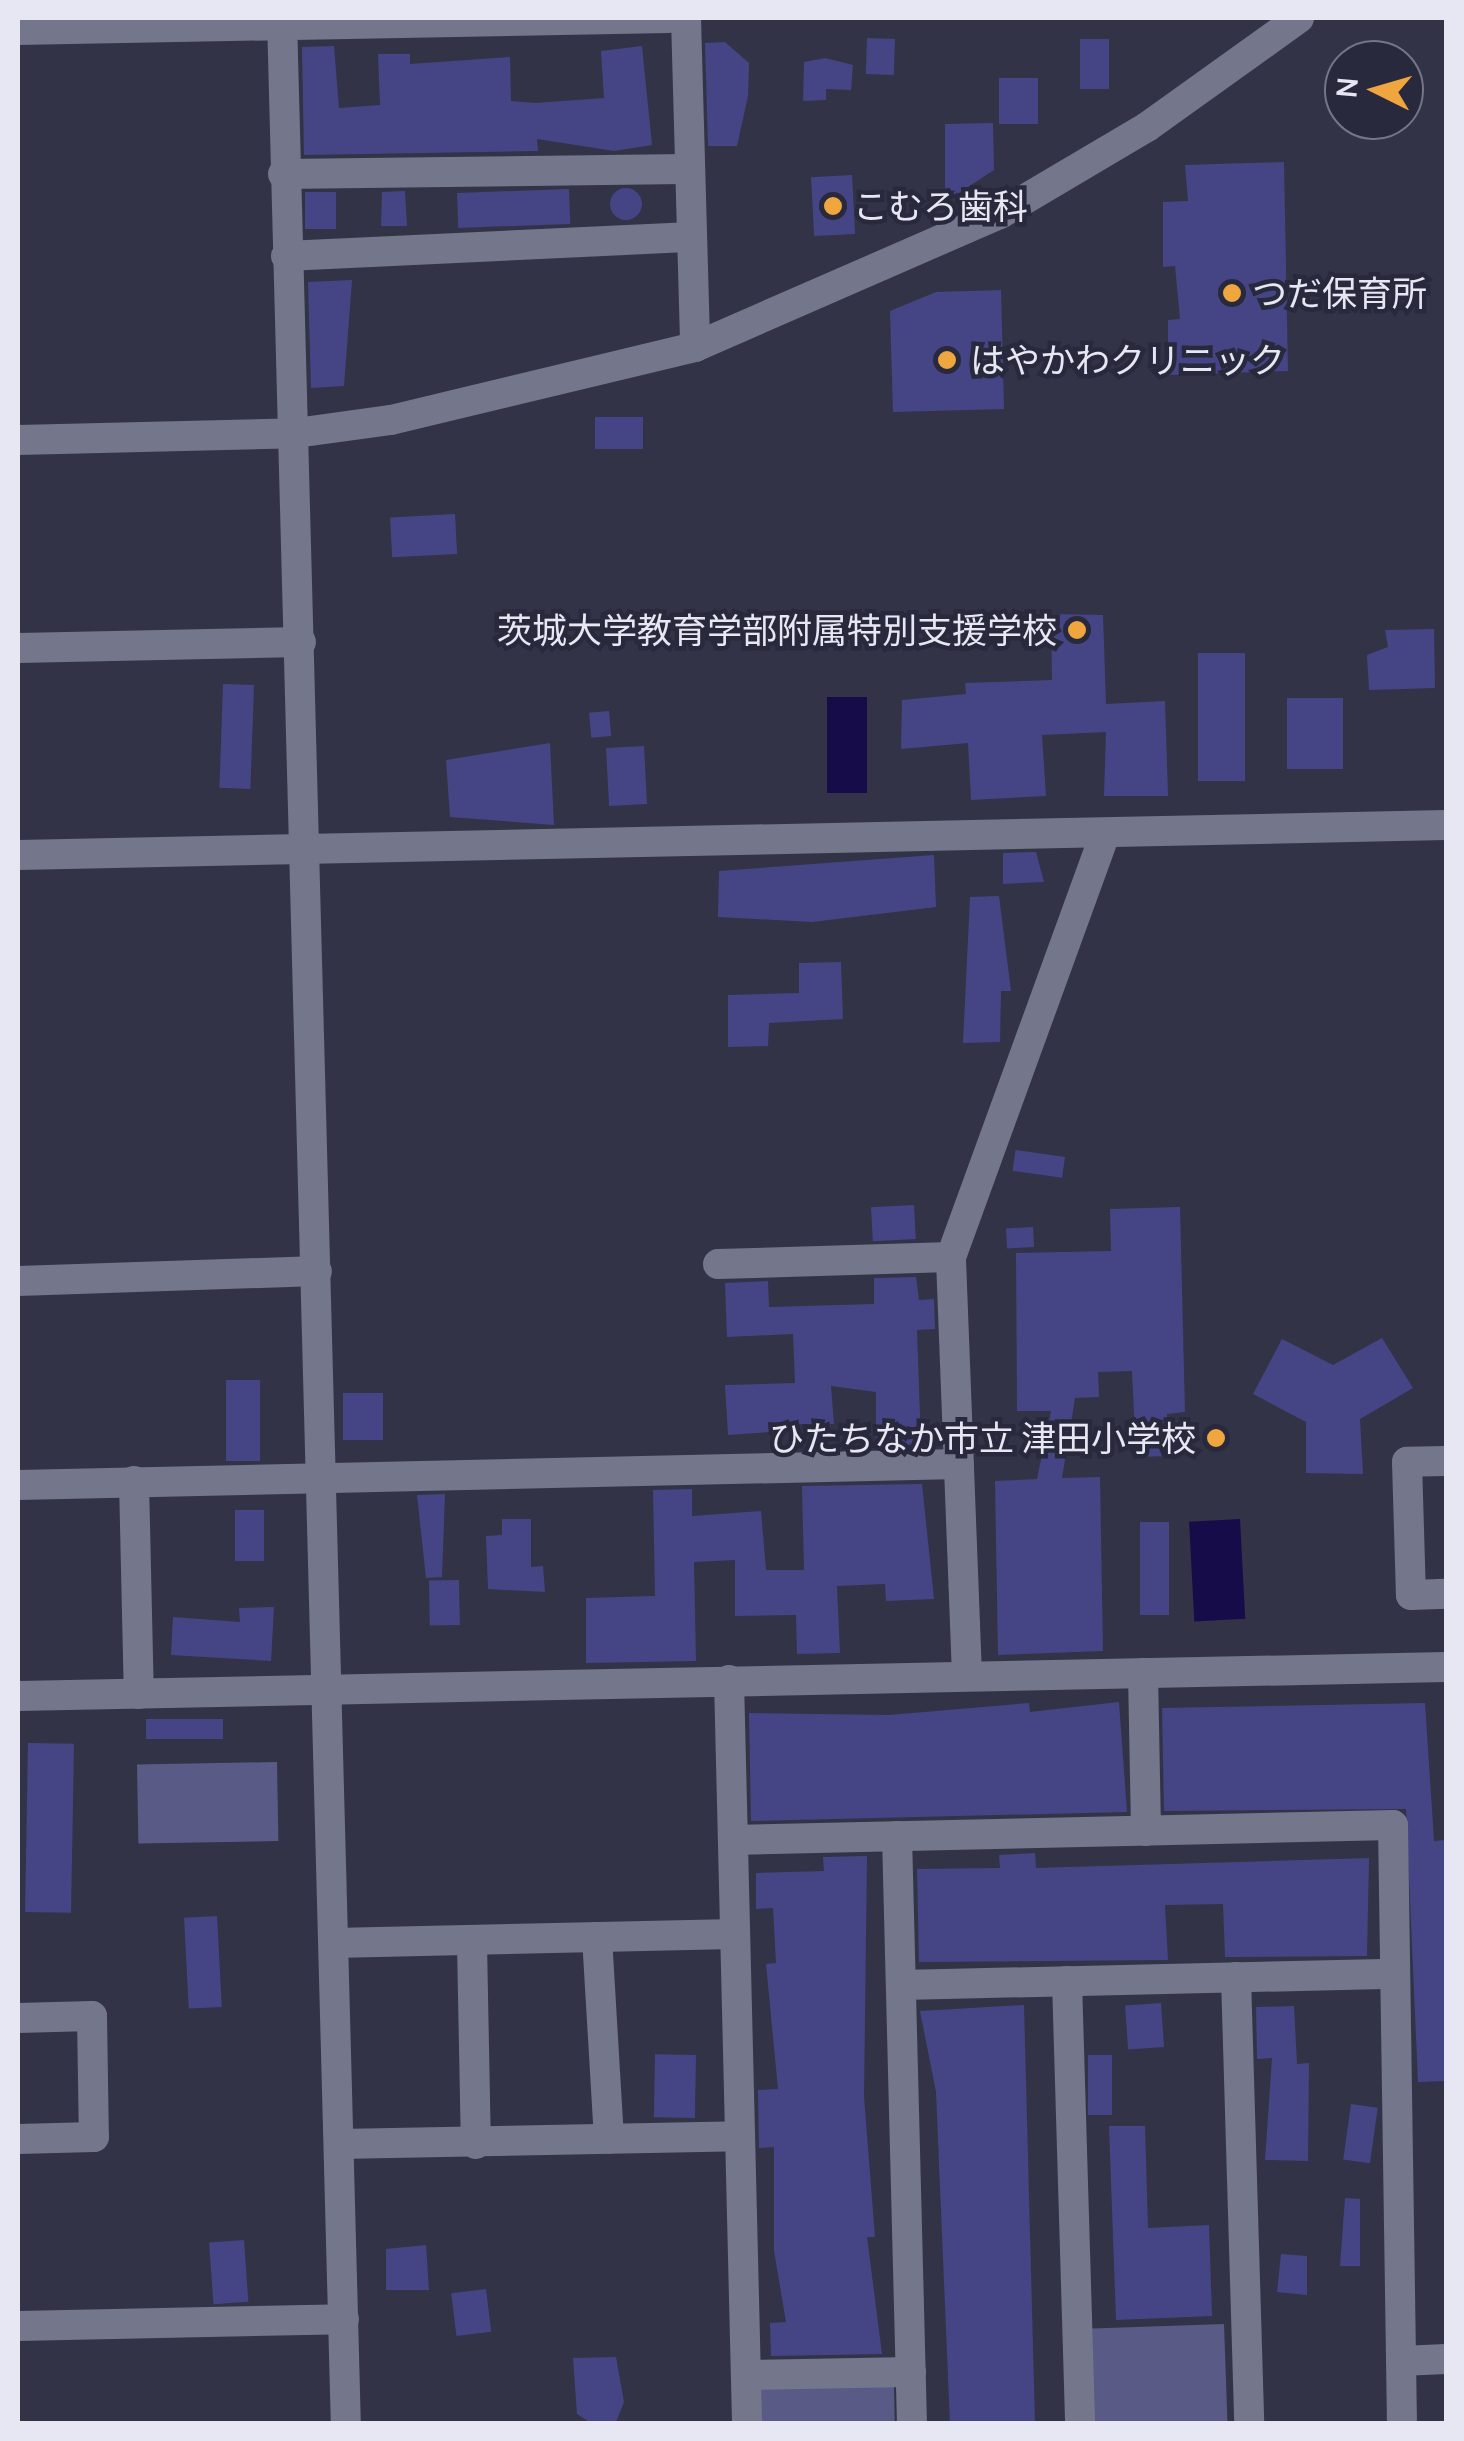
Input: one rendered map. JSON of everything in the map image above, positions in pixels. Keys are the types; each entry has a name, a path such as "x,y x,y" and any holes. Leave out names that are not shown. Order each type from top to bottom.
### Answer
{"street":[{"path":"18,30 282,20 547,22 668,18"},
{"path":"686,18 685,169 696,346"},
{"path":"18,440 296,432 586,380 696,346 1000,214 1267,27 1300,18"},
{"path":"282,20 283,174 296,432 346,2424"},
{"path":"283,174 685,169"},
{"path":"286,256 688,237"},
{"path":"18,648 301,642"},
{"path":"18,855 306,844 1105,834 1446,824"},
{"path":"967,1676 952,1257 1105,834"},
{"path":"718,1264 952,1257"},
{"path":"18,1280 317,1272"},
{"path":"1446,1461 1407,1462 1411,1595 1446,1594"},
{"path":"18,1485 959,1464"},
{"path":"134,1482 139,1694"},
{"path":"18,1696 1446,1667"},
{"path":"1143,1672 1146,1831"},
{"path":"729,1680 747,2424"},
{"path":"732,1840 1392,1825 1402,2424"},
{"path":"897,1836 912,2424"},
{"path":"334,1943 735,1934"},
{"path":"597,1938 609,2139"},
{"path":"472,1942 476,2144"},
{"path":"901,1985 1395,1974"},
{"path":"1236,1978 1249,2424"},
{"path":"1067,1982 1080,2424"},
{"path":"18,2018 92,2016 94,2137 18,2139"},
{"path":"339,2144 740,2136"},
{"path":"18,2326 344,2319"},
{"path":"1401,2361 1446,2359"},
{"path":"746,2376 910,2372"}],"shaded area":[{"path":"827,697 867,697 867,793 827,793"},
{"path":"1240,1519 1245,1619 1194,1622 1189,1522"},
{"path":"277,1762 278,1841 138,1843 137,1764"},
{"path":"1224,2324 1227,2423 1088,2424 1085,2329"},
{"path":"894,2384 895,2423 758,2424 757,2386"}],"building":[{"path":"867,38 895,39 894,75 866,74"},
{"path":"1080,39 1109,39 1109,89 1080,89"},
{"path":"725,42 749,63 748,96 737,146 708,146 705,43"},
{"path":"334,46 339,108 380,105 378,54 410,54 410,64 510,57 511,101 535,103 604,98 601,51 642,46 652,145 614,151 537,139 538,151 304,155 302,47"},
{"path":"825,58 853,65 851,90 826,89 826,100 803,101 804,62"},
{"path":"999,78 1038,78 1038,124 999,124"},
{"path":"993,123 994,170 945,202 945,124"},
{"name":"つだ保育所","path":"1284,162 1288,371 1168,375 1168,320 1180,319 1175,266 1163,267 1163,202 1188,201 1185,165"},
{"name":"こむろ歯科","path":"852,175 855,234 814,236 811,177"},
{"path":"626,188 637,193 642,204 637,215 626,220 615,215 610,204 615,193"},
{"path":"569,189 570,224 458,228 457,193"},
{"path":"405,191 407,226 381,226 382,192"},
{"path":"305,192 336,192 336,229 305,229"},
{"path":"352,280 344,386 311,388 308,282"},
{"name":"はやかわクリニック","path":"1001,290 1004,409 893,412 890,311 936,292"},
{"path":"595,417 643,417 643,449 595,449"},
{"path":"455,514 457,554 392,557 390,517"},
{"path":"1051,614 1103,615 1106,704 1165,701 1168,796 1104,796 1106,732 1042,735 1046,796 971,800 968,743 901,749 902,700 966,694 965,683 1052,680"},
{"path":"1434,629 1435,688 1369,690 1367,655 1388,647 1385,630"},
{"path":"1198,653 1245,653 1245,781 1198,781"},
{"path":"223,684 254,685 250,789 219,788"},
{"path":"1287,698 1343,698 1343,769 1287,769"},
{"path":"609,711 611,736 591,738 589,713"},
{"path":"550,743 554,825 450,817 446,760"},
{"path":"644,746 647,804 609,806 606,748"},
{"path":"1036,852 1044,882 1003,884 1003,853"},
{"path":"934,855 936,907 812,922 718,917 719,871"},
{"path":"999,896 1011,991 1001,991 1000,1042 963,1043 970,897"},
{"path":"841,962 843,1019 769,1023 768,1046 728,1047 728,995 799,993 799,963"},
{"path":"1015,1150 1065,1157 1062,1178 1013,1171"},
{"path":"914,1205 916,1239 873,1241 871,1207"},
{"path":"1180,1207 1185,1412 1167,1414 1169,1456 1136,1457 1132,1371 1098,1372 1099,1397 1075,1398 1062,1478 1100,1477 1103,1651 998,1655 995,1481 1037,1479 1051,1411 1017,1411 1016,1253 1111,1251 1110,1209"},
{"path":"1033,1227 1034,1247 1007,1248 1006,1228"},
{"path":"916,1277 919,1300 934,1299 935,1329 917,1330 921,1445 876,1444 876,1392 831,1386 834,1424 769,1424 770,1432 728,1435 725,1385 795,1383 793,1334 727,1337 725,1283 768,1281 769,1307 874,1304 874,1278"},
{"path":"1382,1338 1413,1388 1360,1419 1363,1474 1306,1473 1306,1422 1253,1394 1282,1339 1333,1365"},
{"path":"226,1380 260,1380 260,1461 226,1461"},
{"path":"343,1393 383,1393 383,1440 343,1440"},
{"path":"922,1484 934,1599 886,1601 885,1584 837,1586 840,1653 797,1654 796,1615 735,1616 735,1560 694,1562 696,1661 586,1663 586,1598 655,1596 653,1490 692,1489 692,1516 761,1511 766,1570 804,1570 802,1486"},
{"path":"445,1494 442,1577 426,1578 417,1495"},
{"path":"235,1510 264,1510 264,1561 235,1561"},
{"path":"502,1519 531,1519 531,1567 543,1566 545,1592 488,1589 486,1536 502,1535"},
{"path":"1140,1522 1169,1522 1169,1615 1140,1615"},
{"path":"459,1580 460,1625 430,1626 429,1581"},
{"path":"274,1607 271,1661 171,1655 173,1617 240,1622 239,1608"},
{"path":"1119,1702 1127,1812 751,1821 749,1713 889,1715 1029,1703 1030,1712"},
{"path":"1425,1703 1434,1841 1446,1840 1446,2081 1418,2082 1406,1809 1164,1811 1162,1708"},
{"path":"146,1719 223,1719 223,1739 146,1739"},
{"path":"28,1743 74,1744 71,1913 25,1912"},
{"path":"1035,1853 1036,1868 1369,1858 1367,1956 1225,1957 1223,1904 1165,1905 1168,1960 919,1962 917,1869 1000,1868 999,1855"},
{"path":"867,1856 864,2097 875,2237 867,2237 882,2354 771,2356 770,2323 786,2322 774,2251 774,2147 759,2148 758,2090 778,2089 766,1964 776,1963 773,1908 756,1909 756,1873 824,1871 823,1857"},
{"path":"217,1916 222,2007 189,2009 184,1918"},
{"path":"1161,2003 1164,2047 1128,2049 1125,2006"},
{"path":"1024,2005 1035,2424 950,2424 936,2092 920,2011"},
{"path":"1294,2006 1297,2064 1309,2063 1308,2161 1265,2160 1272,2058 1257,2059 1256,2007"},
{"path":"655,2054 696,2055 695,2118 654,2117"},
{"path":"1088,2055 1112,2055 1112,2115 1088,2115"},
{"path":"1351,2104 1378,2108 1370,2163 1343,2159"},
{"path":"1109,2126 1145,2126 1148,2228 1209,2225 1212,2316 1116,2320"},
{"path":"1345,2198 1360,2199 1360,2266 1340,2266"},
{"path":"244,2240 248,2302 213,2304 209,2242"},
{"path":"426,2245 429,2290 386,2290 386,2249"},
{"path":"1281,2254 1307,2256 1307,2295 1277,2292"},
{"path":"486,2289 491,2332 457,2336 451,2293"},
{"path":"616,2357 624,2402 616,2422 591,2423 577,2414 573,2358"}],"place":[{"name":"こむろ歯科","path":"833,206"},
{"name":"つだ保育所","path":"1232,293"},
{"name":"はやかわクリニック","path":"947,360"},
{"name":"茨城大学教育学部附属特別支援学校","path":"1077,630"},
{"name":"ひたちなか市立 津田小学校","path":"1216,1438"}]}
